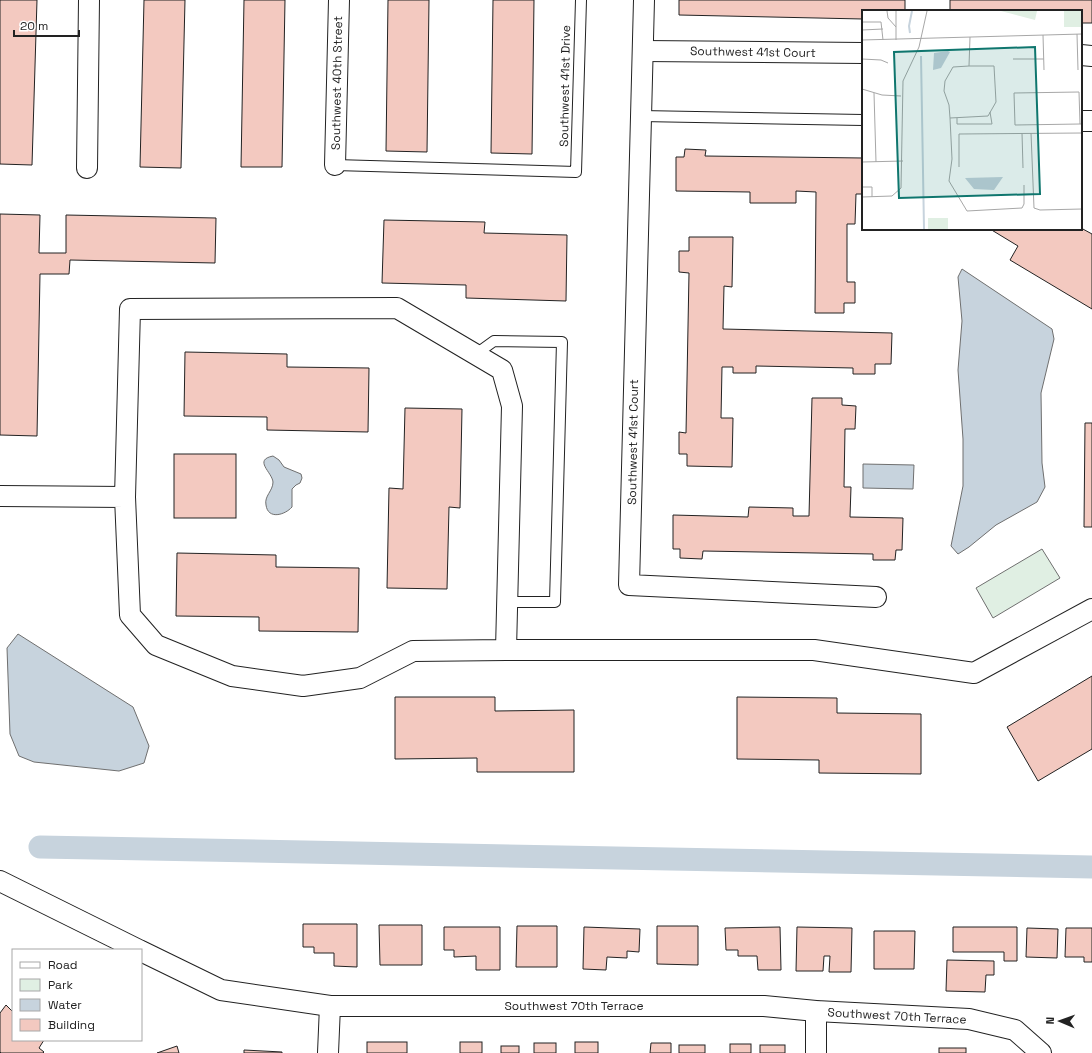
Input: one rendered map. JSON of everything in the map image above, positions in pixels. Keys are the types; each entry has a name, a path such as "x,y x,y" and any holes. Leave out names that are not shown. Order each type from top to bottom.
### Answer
{"street":[{"path":"87,168 89,0"},
{"name":"Southwest 40th Street","path":"335,165 339,0"},
{"name":"Southwest 41st Court","path":"644,0 629,585 876,597"},
{"name":"Southwest 41st Court","path":"643,51 862,53"},
{"path":"1082,55 1092,56"},
{"path":"506,650 512,406 502,370 397,308 130,309 125,498 130,615 156,645 232,676 303,686 360,678 413,651 506,650 814,650 974,673 1092,609"},
{"path":"0,496 125,498"},
{"name":"Southwest 70th Terrace","path":"0,881 138,949"},
{"name":"Southwest 70th Terrace","path":"142,951 221,990 330,1006 764,1006 816,1011 969,1019 1015,1030 1041,1053"},
{"path":"328,1053 330,1006"},
{"path":"816,1011 816,1053"}],"lane":[{"name":"Southwest 41st Drive","path":"335,165 576,172 580,0"},
{"path":"641,116 862,120"},
{"path":"476,354 494,341 562,342 554,602 507,602"}],"green space":[{"path":"1042,549 1060,578 993,618 976,588"}],"water":[{"path":"962,269 1052,329 1054,339 1041,393 1042,463 1045,487 1037,502 996,525 958,554 951,546 963,486 963,439 958,370 962,321 958,277"},
{"path":"273,456 279,460 284,467 301,474 302,478 300,483 292,489 292,507 289,510 277,515 270,513 267,510 266,505 267,496 272,488 273,482 265,467 264,460"},
{"path":"863,464 914,465 913,489 863,488"},
{"path":"18,634 133,707 149,746 144,763 119,771 34,762 19,756 10,734 7,648"}],"building":[{"path":"0,0 37,0 32,165 0,164"},
{"path":"144,0 185,0 181,168 140,167"},
{"path":"244,0 285,0 282,167 241,167"},
{"path":"388,0 429,0 427,152 386,151"},
{"path":"493,0 534,0 532,154 491,153"},
{"path":"679,0 905,0 905,10 862,10 862,19 679,15"},
{"path":"950,0 1092,0 1092,23 1082,23 1082,10 950,10"},
{"path":"685,149 706,150 705,156 862,158 862,194 856,194 855,224 847,224 847,282 855,282 855,303 844,303 844,313 815,313 816,192 796,191 796,203 750,203 750,192 676,191 676,157 684,157"},
{"path":"0,214 40,215 39,253 66,253 66,215 216,218 215,263 70,260 69,274 40,274 37,436 0,435"},
{"path":"384,220 485,222 484,233 567,235 566,301 466,298 466,285 382,283"},
{"path":"1082,229 1092,234 1092,309 1010,260 1018,246 992,230 1082,230"},
{"path":"689,237 733,237 732,287 724,286 723,329 892,333 891,364 875,364 875,374 853,374 853,368 756,366 756,373 733,373 733,367 722,367 721,418 733,418 732,467 687,466 687,454 679,454 679,432 686,433 689,273 679,272 679,251 689,251"},
{"path":"185,352 287,354 287,367 369,368 368,432 267,430 267,417 184,416"},
{"path":"812,398 842,398 842,405 856,406 855,429 845,429 844,487 851,487 850,517 903,518 902,550 896,550 895,560 873,560 873,554 703,551 702,559 680,558 680,549 673,549 673,515 748,517 749,507 793,508 793,516 809,516"},
{"path":"405,408 462,409 460,508 449,507 447,589 387,588 389,488 403,489"},
{"path":"1085,423 1092,423 1092,527 1084,527"},
{"path":"174,454 236,454 236,518 174,518"},
{"path":"177,553 276,555 276,567 359,568 358,632 259,631 259,617 176,616"},
{"path":"1092,676 1092,749 1038,781 1007,727"},
{"path":"395,697 495,697 495,711 574,710 574,772 477,772 477,758 395,759"},
{"path":"737,697 837,698 837,713 921,714 921,774 819,773 819,760 737,759"},
{"path":"303,924 357,924 357,967 334,966 334,953 314,953 314,947 303,947"},
{"path":"379,925 422,925 422,965 380,965"},
{"path":"517,926 557,926 557,967 516,967"},
{"path":"657,926 698,926 698,965 657,964"},
{"path":"444,927 500,927 500,970 476,970 476,956 454,957 454,950 444,950"},
{"path":"584,927 640,929 639,952 627,951 627,958 607,957 606,970 583,969"},
{"path":"780,927 781,970 758,970 757,956 738,956 738,950 726,950 725,928"},
{"path":"797,927 852,928 851,972 829,972 830,956 824,956 823,971 796,971"},
{"path":"953,927 1017,927 1017,961 1004,961 1004,952 953,952"},
{"path":"1027,928 1058,929 1057,958 1026,957"},
{"path":"1066,928 1092,928 1092,962 1084,962 1084,957 1065,957"},
{"path":"874,931 915,931 914,969 874,969"},
{"path":"947,960 994,961 994,975 986,975 985,992 946,991"},
{"path":"6,1005 12,1011 12,1041 43,1041 39,1048 44,1052 1,1053 0,1013"},
{"path":"367,1042 407,1042 407,1053 367,1053"},
{"path":"460,1042 482,1042 482,1053 460,1053"},
{"path":"575,1042 598,1042 598,1053 575,1053"},
{"path":"534,1043 556,1043 556,1053 534,1053"},
{"path":"651,1043 671,1043 671,1053 650,1053"},
{"path":"730,1044 751,1044 751,1053 730,1053"},
{"path":"679,1045 705,1045 705,1053 679,1053"},
{"path":"760,1045 785,1045 785,1053 760,1053"},
{"path":"177,1046 179,1053 157,1053"},
{"path":"501,1046 519,1046 519,1053 501,1053"},
{"path":"939,1048 966,1048 966,1053 939,1053"},
{"path":"244,1050 282,1052 282,1053 244,1053"}],"waterway":[{"path":"40,847 1092,867"}]}
